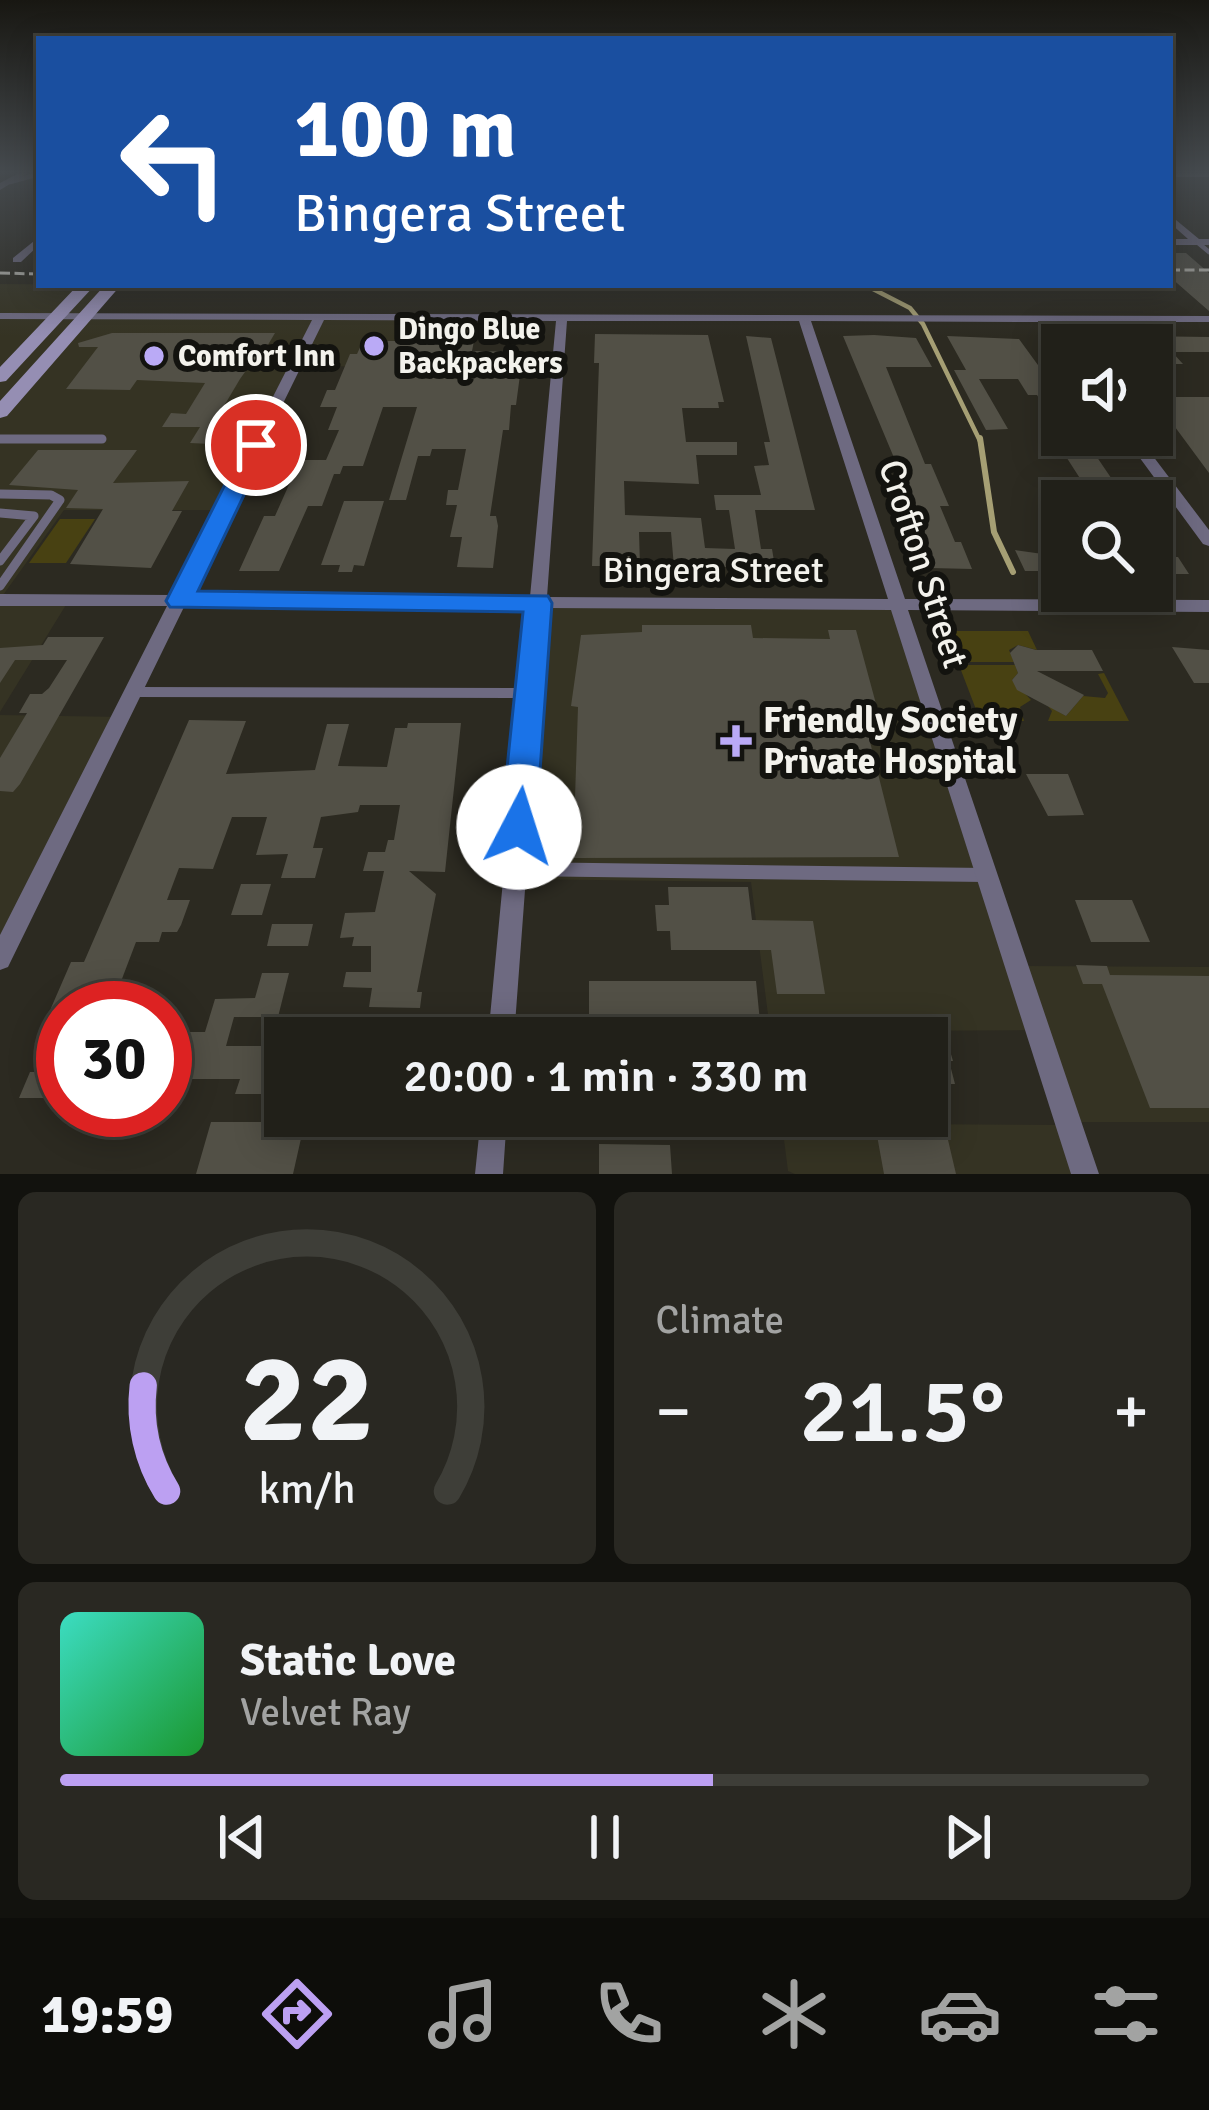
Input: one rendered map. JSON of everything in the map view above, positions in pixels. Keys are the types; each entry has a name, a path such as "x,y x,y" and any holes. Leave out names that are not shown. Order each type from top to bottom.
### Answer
{"main road":[{"path":"0,377 84,288"},
{"path":"0,412 110,288"}],"street":[{"path":"16,260 36,242"},
{"path":"0,316 1209,319"},
{"path":"0,959 320,316"},
{"path":"503,1017 562,317"},
{"name":"Crofton Street","path":"804,318 1084,1174"},
{"path":"1043,319 1047,324"},
{"path":"1146,456 1209,541"},
{"name":"Bingera Street","path":"0,600 1209,606"},
{"path":"489,1174 492,1137"}],"lane":[{"path":"1203,242 1209,252"},
{"path":"0,439 102,440"},
{"path":"0,494 60,500 0,586"},
{"path":"0,513 34,517 0,561"},
{"path":"133,692 530,693"},
{"path":"515,869 986,875"}],"shaded area":[{"path":"0,284 112,288 90,314 442,316 427,367 297,366 227,510 64,510 1,598 69,600 0,712"},
{"path":"60,519 95,519 66,563 29,563"},
{"name":"Friendly Society Private Hospital","path":"540,602 900,602 1019,966 1209,967 1209,1122 1069,1122 1040,1030 948,1031 948,1017 768,1017 751,882 516,879"},
{"path":"946,631 1028,631 1037,650 1018,645 1009,650 1014,662 958,662"},
{"path":"959,665 1015,665 1018,673 1012,680 1031,700 1020,707 1024,721 984,721 989,733 985,733"},
{"path":"1104,673 1129,721 1048,721 1052,711 1048,706 1066,716 1083,696 1105,698 1108,693 1098,674"},
{"path":"0,715 123,717 0,964"},
{"path":"948,1124 1070,1125 1086,1174 795,1174 788,1171 784,1137 948,1137"}],"building":[{"path":"1173,253 1186,253 1209,273 1209,311 1173,280"},
{"path":"112,333 275,333 221,411 228,411 211,444 190,443 200,427 162,427 171,413 186,414 205,383 137,380 130,390 66,389 98,347 79,347 78,343"},
{"path":"397,334 475,336 472,351 517,352 515,360 522,360 516,405 511,405 509,430 503,430 490,516 496,516 498,526 493,568 457,567 462,537 450,537 457,505 446,505 448,490 458,490 466,449 432,449 430,456 418,456 406,500 389,500 417,407 383,407 363,466 343,466 340,474 334,474 322,506 308,506 279,571 239,571 264,516 275,516 300,460 326,460 339,430 328,430 337,407 320,407 327,390 335,390 350,354 357,354 363,341 395,341"},
{"path":"595,334 708,335 724,402 718,402 719,408 682,408 686,442 737,442 737,455 696,455 699,484 624,481 625,515 701,518 705,548 735,549 729,510 716,510 714,495 761,495 754,466 769,465 764,442 770,442 746,336 771,338 815,510 755,510 761,549 772,549 775,567 674,567 671,532 639,532 640,566 592,566 599,363 594,363"},
{"path":"843,336 916,338 932,367 886,367 925,464 931,464 949,506 940,506 955,542 961,542 972,569 931,568 918,515"},
{"path":"947,336 1019,339 1041,369 1041,401 1037,395 1028,395 1018,379 979,379 1008,429 986,430 954,370 966,370"},
{"path":"1173,336 1209,337 1209,352 1173,352"},
{"path":"1173,396 1209,397 1209,473 1173,424"},
{"path":"38,450 137,450 113,483 189,481 172,511 182,511 151,568 70,564 103,509 66,508 78,490 9,485"},
{"path":"1066,456 1096,456 1112,480 1081,480"},
{"path":"344,501 384,501 364,566 354,565 352,572 338,572 340,565 321,565"},
{"path":"1015,550 1041,554 1041,571 1025,571"},
{"path":"1173,557 1178,557 1189,574 1173,574"},
{"path":"642,625 751,625 753,638 830,639 828,630 856,630 882,726 866,726 899,857 573,858 578,707 571,706 581,635 642,632"},
{"path":"48,637 104,637 20,784 13,792 0,791 0,758 27,713 19,713 30,694 42,694 49,688 67,660 15,660 0,683 0,648 43,645"},
{"path":"1018,645 1036,650 1092,650 1103,671 1037,671 1084,695 1066,716 1017,690 1012,680 1018,673 1010,653"},
{"path":"1172,647 1209,650 1209,683 1194,683"},
{"path":"189,720 246,721 226,774 315,770 327,724 349,724 338,766 387,767 395,728 407,728 408,723 461,723 445,872 409,871 436,894 417,992 422,992 420,1008 369,1007 372,988 343,987 346,972 371,972 371,946 352,946 354,937 340,938 345,913 375,912 384,871 363,871 368,852 385,852 388,840 394,840 400,805 360,805 358,812 321,817 313,848 323,848 315,878 281,878 288,854 256,855 267,817 232,817 213,869 179,868 167,900 190,900 177,932 162,932 159,942 136,942 121,981 63,981 71,962 84,962"},
{"path":"1026,774 1068,774 1084,815 1048,816"},
{"path":"241,884 271,884 262,915 231,915"},
{"path":"668,887 748,887 752,920 813,921 825,994 777,994 771,950 671,950 670,931 657,931 655,905 669,905"},
{"path":"1075,900 1132,900 1150,942 1091,942"},
{"path":"272,924 313,924 308,946 267,946"},
{"path":"1076,965 1107,966 1110,975 1209,976 1209,1108 1150,1108 1102,984 1083,984"},
{"path":"262,973 289,973 278,1017 234,1017 226,1046 264,1046 264,1094 235,1094 240,1079 192,1079 192,1032 205,1032 215,999 255,998"},
{"path":"589,981 756,981 760,1017 589,1017"},
{"path":"948,1044 953,1061 949,1061 955,1084 948,1084"},
{"path":"30,1072 36,1072 36,1098 19,1098"},
{"path":"211,1122 264,1122 264,1137 301,1137 293,1174 196,1174"},
{"path":"877,1137 947,1137 956,1174 884,1174"},
{"path":"599,1144 670,1145 672,1174 599,1174"}],"waterway":[{"path":"879,292 873,289 910,308 923,324 980,441"},
{"path":"980,438 994,532 1013,572"}],"railway":[{"path":"1173,270 1209,270"},
{"path":"0,273 36,274"}],"place":[{"name":"Dingo Blue Backpackers","path":"374,346"},
{"name":"Comfort Inn","path":"154,356"},
{"name":"Friendly Society Private Hospital","path":"736,741"}],"route":[{"path":"256,445 180,601 538,603 519,827"}]}
